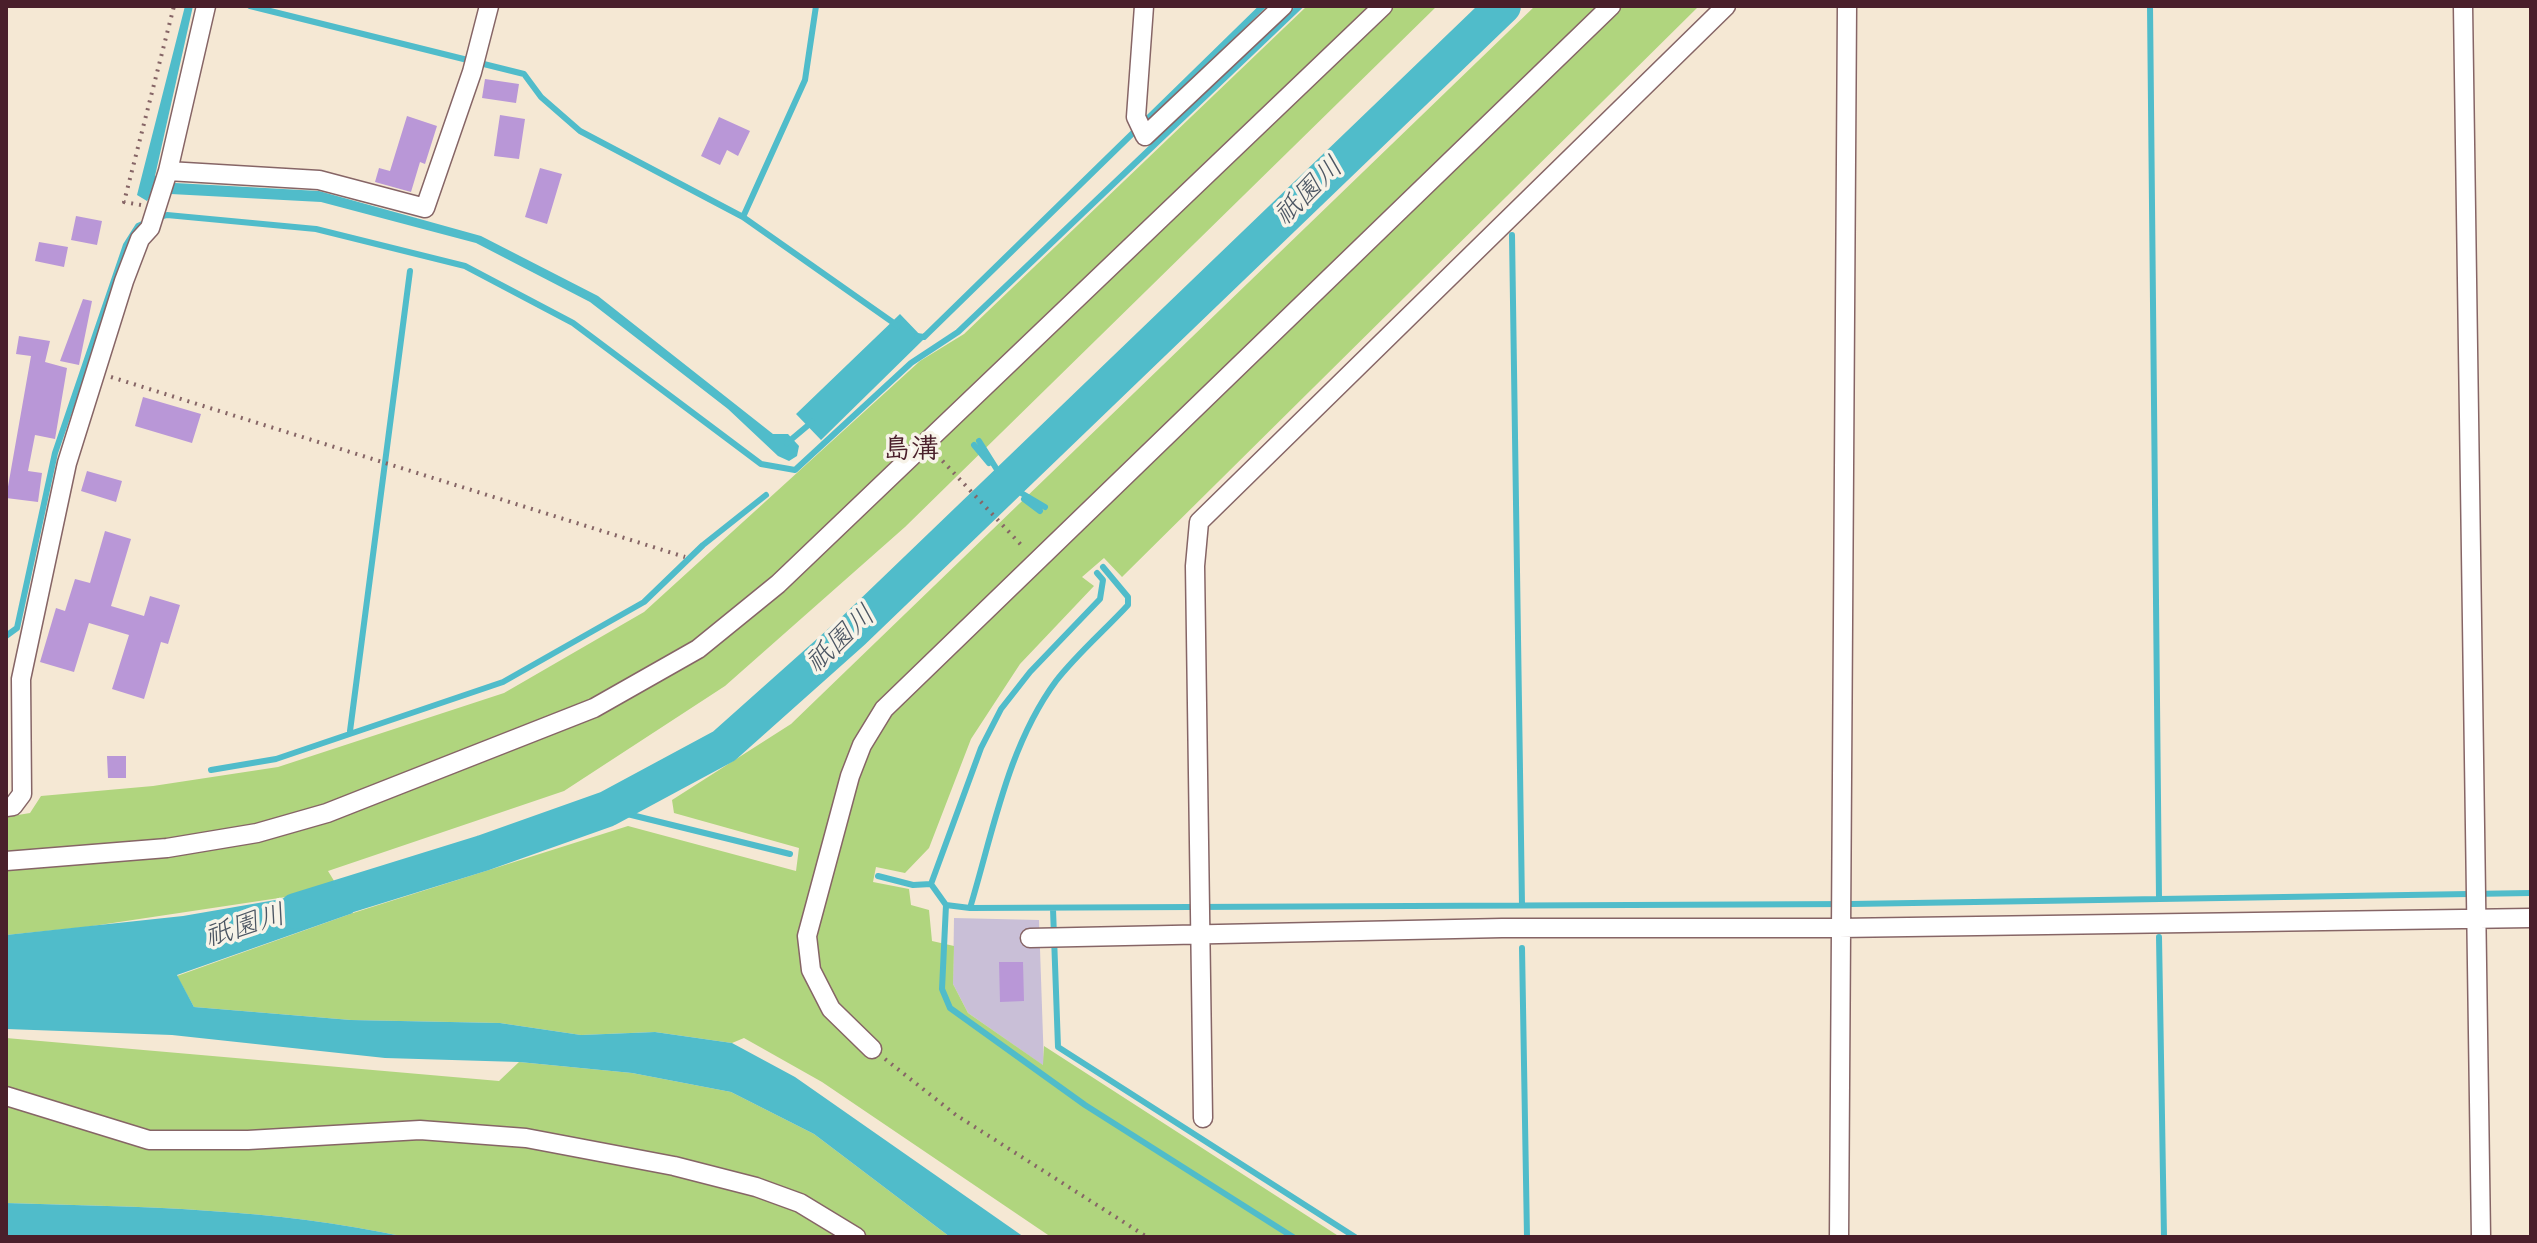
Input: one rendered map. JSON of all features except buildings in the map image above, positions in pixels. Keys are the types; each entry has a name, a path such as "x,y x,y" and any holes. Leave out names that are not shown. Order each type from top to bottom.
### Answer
{"street":[{"path":"6,807 13,806 22,794 21,679 30,625 67,463 124,281 140,239 150,228 168,171 206,6"},
{"path":"168,171 319,180 425,208 472,72 489,6"},
{"path":"1144,6 1136,117 1145,136 1283,6"},
{"path":"6,861 167,848 257,833 327,813 567,721 698,649 778,584 1383,6"},
{"path":"872,1049 831,1009 811,970 807,936 850,776 862,745 884,709 1611,6"},
{"path":"1203,1118 1195,566 1199,522 1726,6"},
{"path":"1839,1237 1847,6"},
{"path":"2463,6 2481,1237"},
{"path":"1030,938 1201,933 2531,918"},
{"path":"6,1096 149,1140 248,1140 420,1130 526,1138 674,1166 756,1187 800,1203 856,1237"}],"path":[{"path":"155,208 124,202 174,6"},
{"path":"95,372 685,557"},
{"path":"924,442 1036,561"},
{"path":"872,1049 956,1115 1147,1237"}],"shaded area":[{"path":"954,918 1039,920 1044,1066 968,1013 953,984"}],"green space":[{"path":"1307,6 1437,6 905,527 725,686 564,791 328,871 339,889 86,927 6,935 6,817 30,813 41,796 153,786 278,767 504,693 644,612 920,361 964,334"},
{"path":"1535,6 1699,6 1122,577 1104,558 1082,577 1094,586 1020,664 971,739 929,848 905,873 876,867 873,882 909,889 911,905 929,910 932,941 954,946 953,984 968,1013 1043,1065 1044,1046 1340,1237 1051,1237 822,1082 744,1038 732,1043 655,1032 581,1035 500,1023 351,1020 194,1007 177,976 353,913 628,826 796,871 799,848 674,813 672,800 791,724"},
{"path":"6,1038 499,1081 519,1062 632,1073 731,1092 814,1134 950,1237 406,1237 356,1227 257,1215 6,1203"}],"water":[{"path":"185,6 193,6 155,176 175,183 319,191 481,236 598,296 773,434 788,434 799,446 797,456 789,461 778,456 728,409 590,302 476,243 321,202 152,193 147,201 137,195"},
{"path":"900,314 924,339 821,440 796,414"},
{"path":"339,889 353,913 177,975 194,1007 351,1020 500,1023 581,1035 655,1032 732,1043 795,1077 1024,1237 950,1237 814,1134 731,1092 632,1073 519,1062 385,1058 172,1035 6,1029 6,935 183,916"},
{"path":"6,1203 257,1215 356,1227 406,1237 6,1237"}],"waterway":[{"path":"250,6 524,74 541,97 580,131 743,217 898,326"},
{"path":"743,217 805,80 816,6"},
{"path":"917,336 924,337 1263,6"},
{"path":"157,218 167,215 316,229 465,266 573,323 761,464 795,470 911,363 958,332 1300,6"},
{"name":"祇園川","path":"296,911 483,853 607,809 724,746 853,631 1503,6"},
{"path":"2150,6 2159,897"},
{"path":"6,636 17,628 55,453 126,245 138,226 147,222"},
{"path":"1512,235 1522,905"},
{"path":"350,731 410,271"},
{"path":"787,443 812,422"},
{"name":"祇園川","path":"979,441 1006,484 1045,507"},
{"path":"974,445 989,463"},
{"path":"211,770 276,759 503,682 644,602 703,545 766,495"},
{"path":"1024,499 1040,511"},
{"path":"1103,567 1128,597 1128,605 1064,671 1039,706 1004,790 970,908 1851,904 2531,893"},
{"path":"931,884 981,748 1001,709 1030,672 1100,599 1103,580 1097,573"},
{"path":"607,809 790,854"},
{"path":"878,876 913,885 931,884"},
{"path":"931,884 946,905 942,989 950,1008 1085,1105 1293,1237"},
{"path":"946,905 970,908"},
{"path":"1053,909 1058,1047 1355,1237"},
{"path":"2159,937 2164,1237"},
{"path":"1522,948 1527,1237"}],"district":[{"name":"島溝","path":"911,450"}]}
